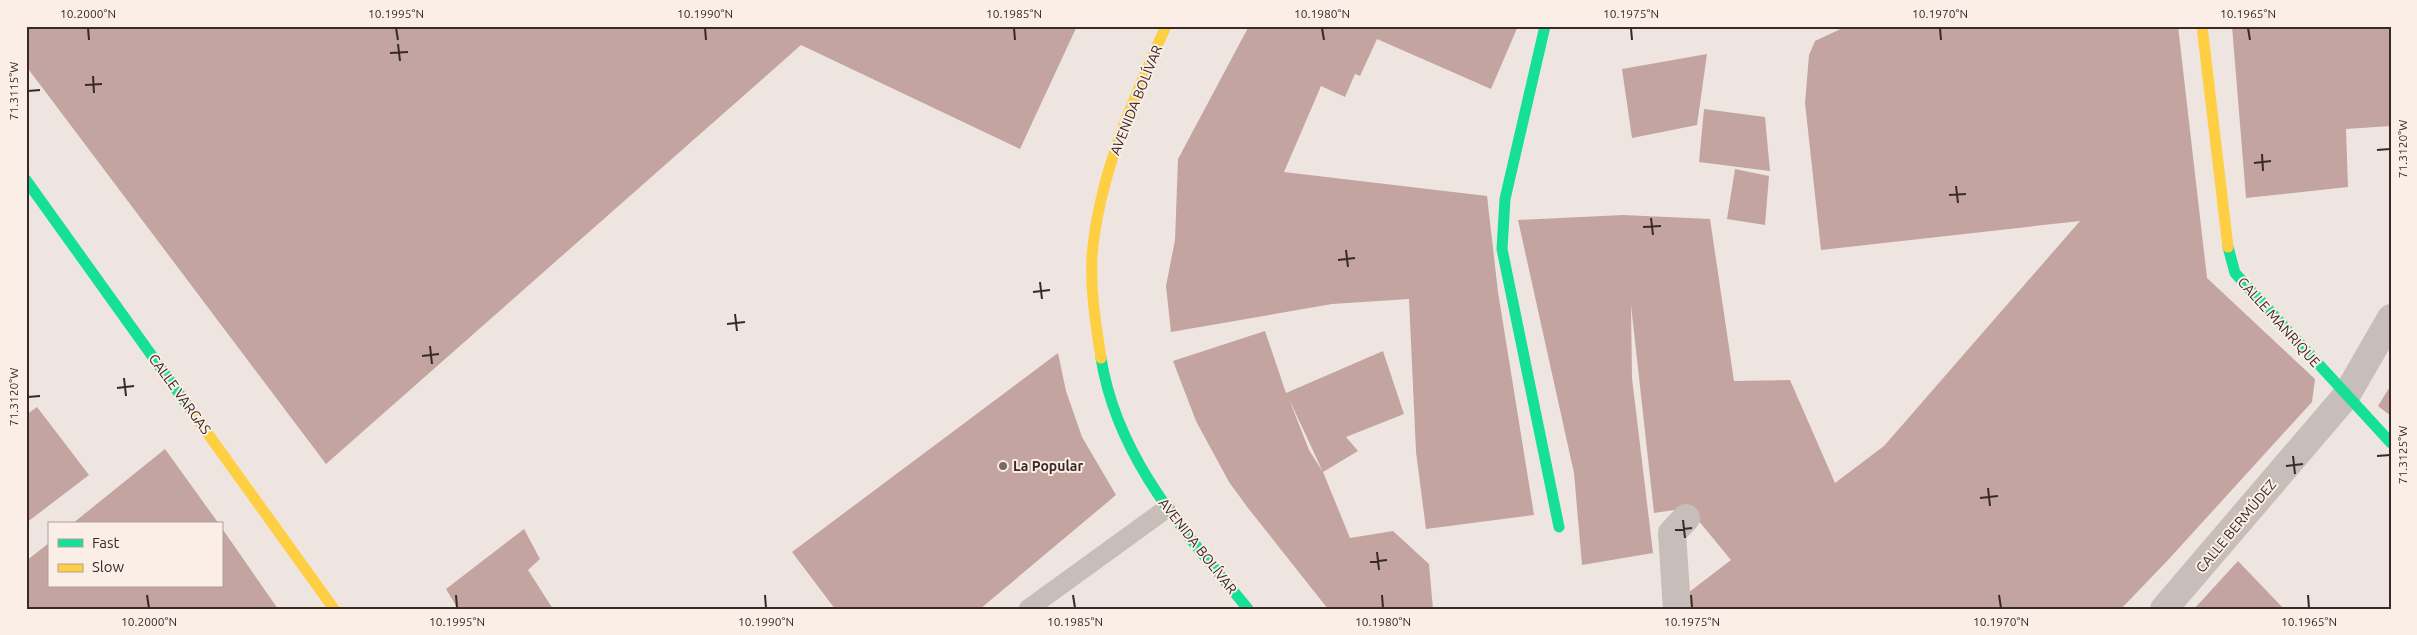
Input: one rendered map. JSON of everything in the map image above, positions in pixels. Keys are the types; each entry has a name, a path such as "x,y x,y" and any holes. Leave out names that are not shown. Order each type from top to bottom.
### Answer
{"street":[{"name":"AVENIDA BOLÍVAR","path":"1166,26 1127,114 1109,167 1096,222 1092,258 1094,314 1105,384 1119,427 1166,510 1248,609"},
{"path":"1544,26 1505,199 1502,249 1559,527"},
{"name":"CALLE MANRIQUE","path":"2202,26 2226,238 2235,274 2391,443"},
{"name":"CALLE VARGAS","path":"26,180 334,609"},
{"name":"CALLE BERMÚDEZ","path":"2164,609 2346,396 2391,318"},
{"path":"1677,609 1672,533 1686,518"}],"lane":[{"path":"1028,609 1166,510"}],"building":[{"path":"26,26 1077,26 1020,149 801,45 326,464 26,66"},
{"path":"1249,26 1518,26 1491,89 1377,39 1360,76 1355,74 1345,97 1321,86 1284,172 1487,196 1498,292 1534,515 1426,529 1416,452 1409,299 1332,304 1171,332 1166,286 1175,240 1178,159"},
{"path":"1847,26 2178,26 2207,278 2315,379 2312,402 2121,609 1695,609 1684,596 1731,560 1688,508 1654,513 1631,305 1632,378 1653,553 1582,565 1574,473 1518,220 1623,215 1710,219 1734,381 1790,380 1835,483 1884,446 2080,221 1821,250 1805,103 1809,55 1815,41"},
{"path":"2232,26 2391,26 2391,126 2346,129 2348,187 2246,198"},
{"path":"1707,54 1697,125 1632,138 1622,69"},
{"path":"1704,109 1765,117 1770,171 1699,162"},
{"path":"1735,169 1769,176 1765,225 1727,219"},
{"path":"1265,331 1286,393 1383,351 1404,414 1346,437 1358,451 1323,472 1350,538 1393,531 1429,564 1433,609 1328,609 1229,482 1196,421 1173,361","holes":["1289,399 1323,472 1309,450"]},
{"name":"La Popular","path":"1058,353 1066,391 1082,437 1116,495 980,609 835,609 792,552"},
{"path":"2391,385 2391,416 2378,406"},
{"path":"37,407 89,475 26,523 26,415"},
{"path":"165,449 218,522 74,522"},
{"path":"222,528 278,609 26,609 26,561 48,544 48,588 222,588"},
{"path":"524,529 540,559 528,570 553,609 458,609 446,589"},
{"path":"2238,561 2284,609 2194,609"}],"traffic: fast":[{"path":"1545,26 1505,199 1502,249 1559,527"},
{"path":"26,180 193,413"},
{"path":"2228,247 2235,273 2391,443"},
{"path":"1101,358 1109,395 1122,429 1138,462 1178,522 1248,609"}],"traffic: slow":[{"path":"1101,358 1092,282 1092,256 1096,226 1102,196 1119,138 1166,26"},
{"path":"2202,26 2228,247"},
{"path":"193,413 334,609"}],"place":[{"name":"La Popular","path":"1003,466"}]}
